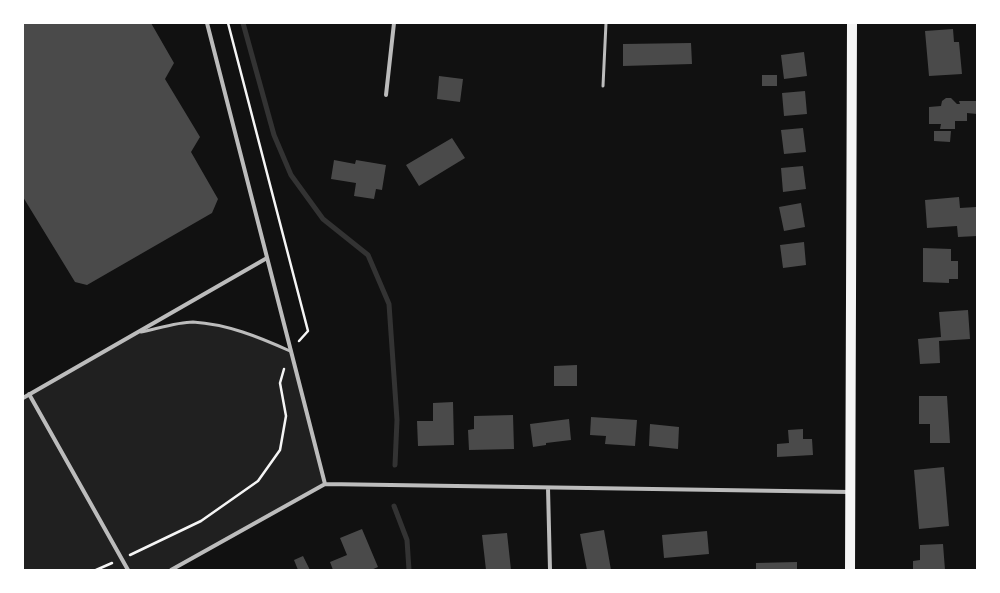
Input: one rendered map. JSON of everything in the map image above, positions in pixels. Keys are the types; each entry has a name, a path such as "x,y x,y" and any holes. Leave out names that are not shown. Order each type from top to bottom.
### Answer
{"main road":[{"path":"850,570 852,23"}],"street":[{"path":"207,23 325,484"},
{"path":"386,95 394,23"},
{"path":"23,398 267,258"},
{"path":"29,394 128,570"},
{"path":"171,570 325,484 850,492"},
{"path":"548,488 550,570"}],"lane":[{"path":"603,86 606,23"},
{"path":"138,332 192,322 230,328 290,350"}],"shaded area":[{"path":"192,322 230,328 290,351 325,484 171,570 23,570 23,398 137,332"}],"building":[{"path":"23,23 151,23 174,63 165,79 200,137 191,152 218,199 212,213 87,285 75,282 23,197"},
{"path":"953,29 954,42 959,42 962,74 929,76 925,31"},
{"path":"691,43 692,64 623,66 623,44"},
{"path":"804,52 807,76 784,79 781,55"},
{"path":"762,75 777,75 777,86 762,86"},
{"path":"439,76 463,79 460,102 437,99"},
{"path":"805,91 807,114 784,116 782,93"},
{"path":"946,98 951,98 957,104 960,104 959,101 977,101 977,114 967,113 967,121 955,121 955,129 940,129 941,124 929,124 929,107 941,106 942,101"},
{"path":"803,128 806,152 784,154 781,130"},
{"path":"934,131 951,131 950,142 934,141"},
{"path":"452,138 465,158 419,186 406,165"},
{"path":"334,160 355,164 356,160 386,165 382,190 376,189 374,199 354,196 356,183 331,179"},
{"path":"803,166 806,189 783,192 781,168"},
{"path":"959,197 960,208 976,207 977,236 958,237 957,226 927,228 925,200"},
{"path":"801,203 805,227 784,231 779,207"},
{"path":"804,242 806,265 783,268 780,245"},
{"path":"923,248 951,249 951,261 958,261 958,279 949,279 949,283 923,282"},
{"path":"968,310 970,339 939,341 940,363 920,364 918,339 941,337 939,312"},
{"path":"577,365 577,386 554,386 554,366"},
{"path":"919,396 947,396 950,443 930,443 930,424 919,424"},
{"path":"453,402 454,445 418,446 417,421 433,421 433,403"},
{"path":"513,415 514,449 469,450 468,430 474,429 474,416"},
{"path":"591,417 637,420 635,446 605,444 606,436 590,435"},
{"path":"569,419 571,440 546,443 546,445 533,447 530,424"},
{"path":"650,424 679,427 678,449 649,446"},
{"path":"803,429 803,439 812,439 813,455 777,457 777,444 789,443 788,430"},
{"path":"944,467 949,526 919,529 914,470"},
{"path":"362,529 378,567 371,570 333,570 330,562 347,555 340,538"},
{"path":"604,530 611,570 587,570 580,534"},
{"path":"707,531 709,554 664,558 662,535"},
{"path":"507,533 511,570 486,570 482,535"},
{"path":"943,544 945,570 913,570 913,561 920,560 920,545"},
{"path":"303,556 310,570 298,570 294,560"},
{"path":"797,562 797,570 756,570 756,563"}],"waterway":[{"path":"243,23 274,135 291,175 323,219 368,255 389,304 397,420 395,465"},
{"path":"394,506 407,540 409,570"}]}
